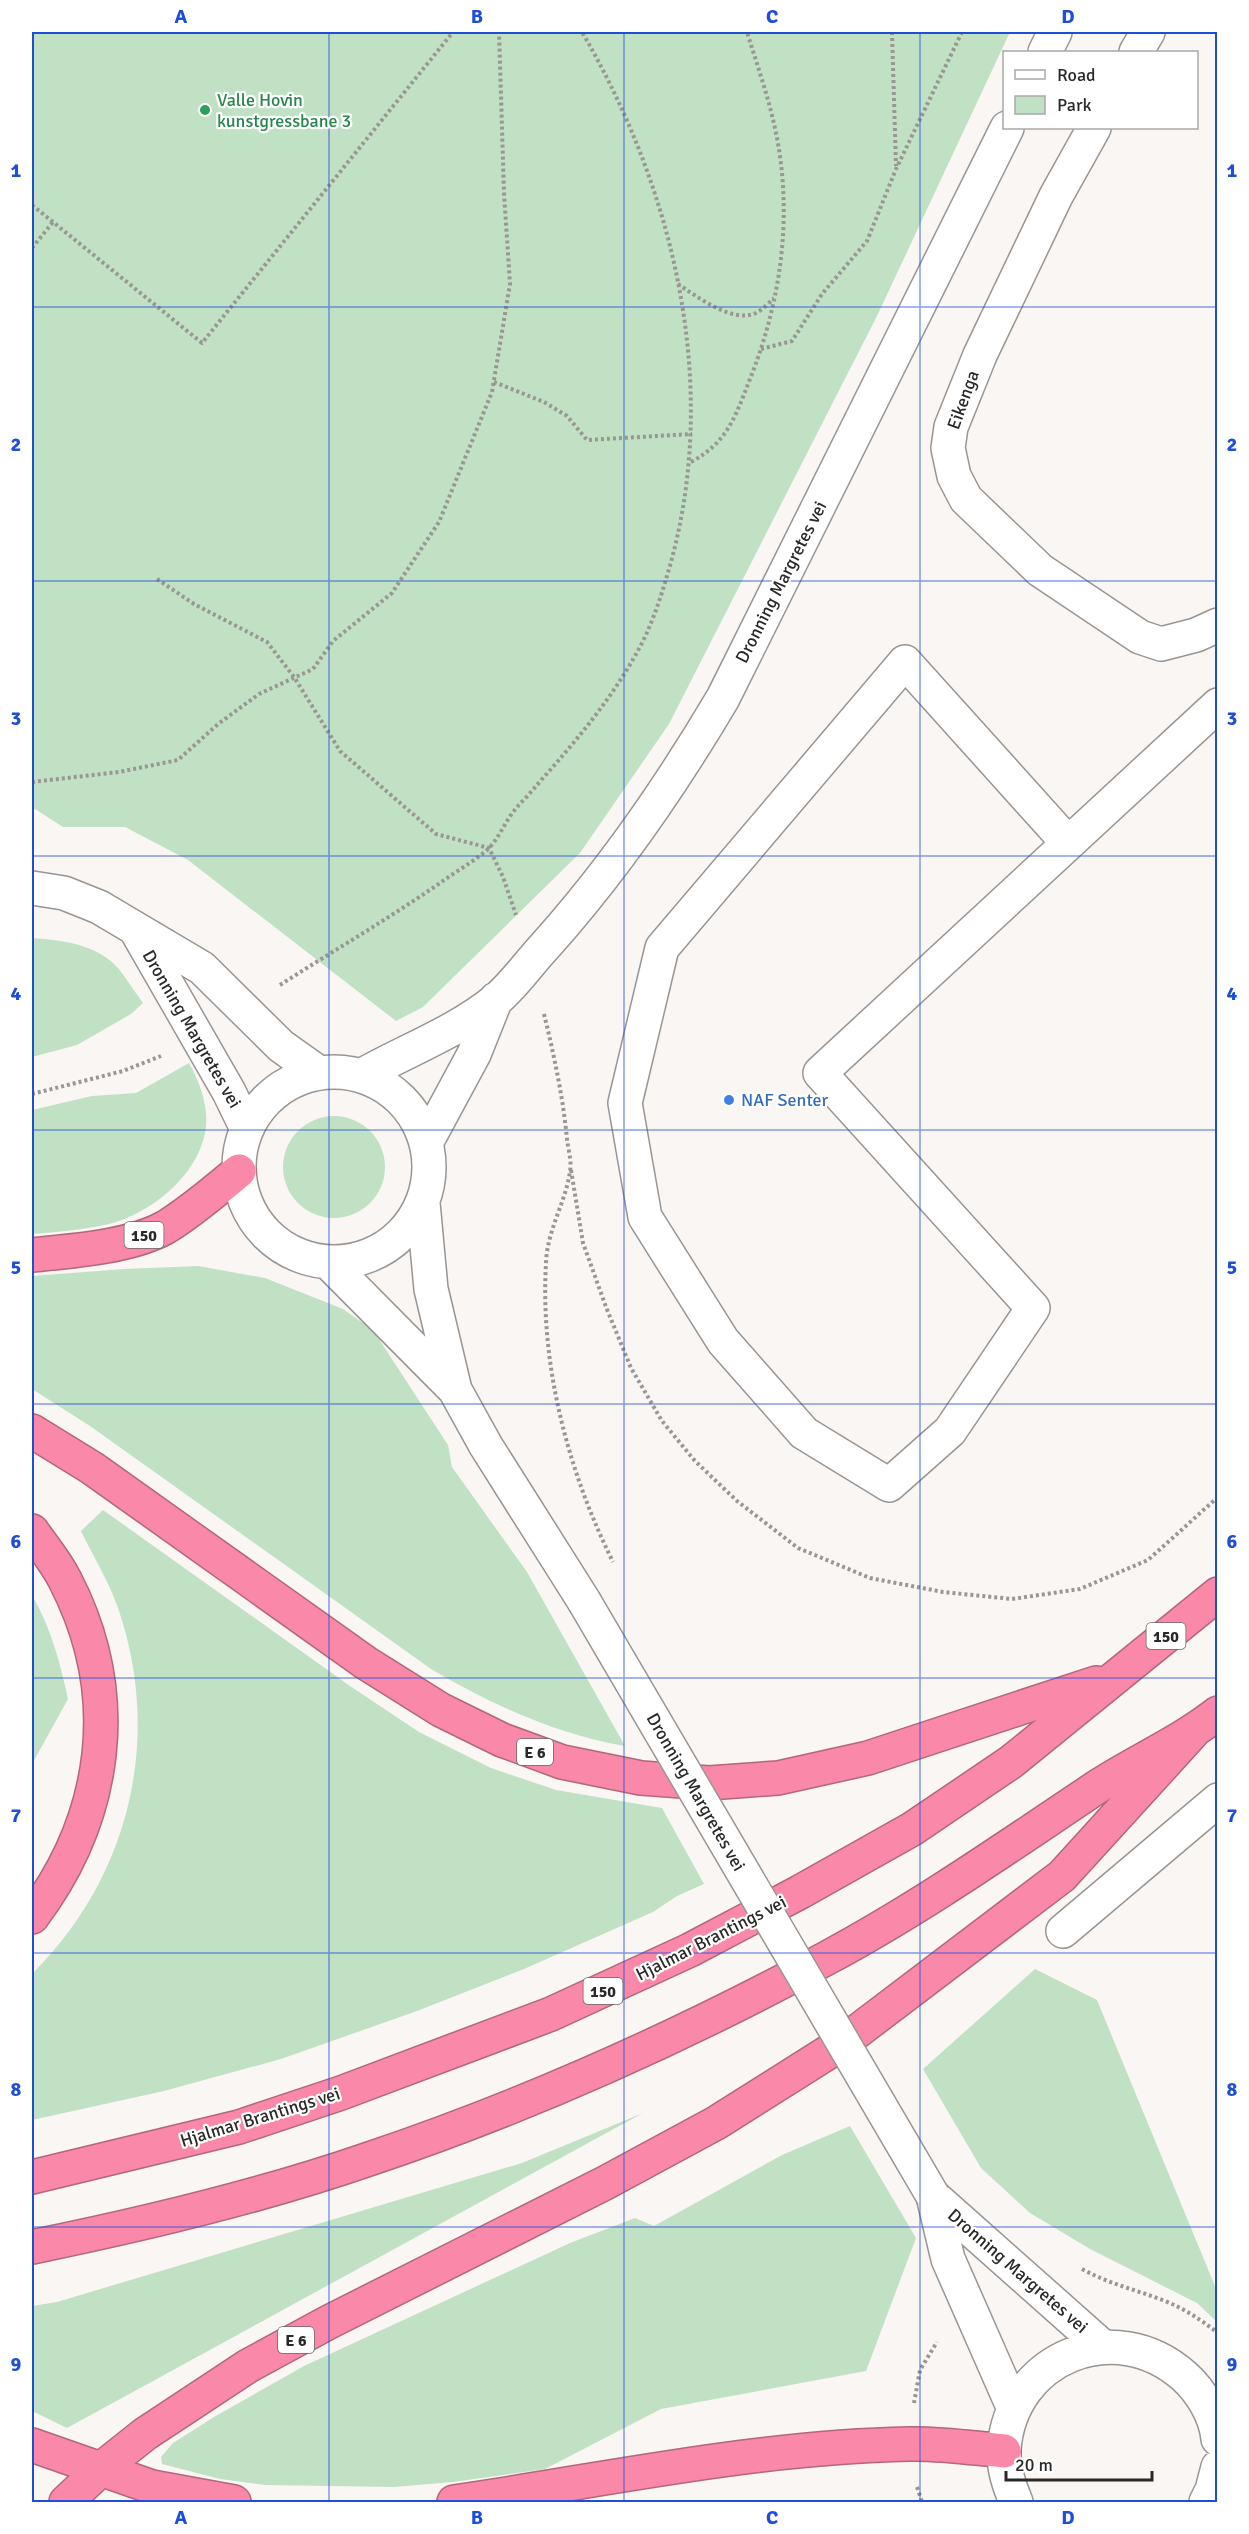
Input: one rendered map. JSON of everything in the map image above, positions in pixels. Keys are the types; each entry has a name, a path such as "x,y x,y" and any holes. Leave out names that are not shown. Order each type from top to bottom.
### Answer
{"highway":[{"name":"150","path":"32,1255 94,1248 126,1241 164,1228 201,1204 239,1172"},
{"name":"E 6","path":"32,1431 92,1468 366,1663 432,1704 502,1740 562,1762 641,1778 709,1783 778,1778 868,1758 1115,1677"},
{"path":"32,1531 64,1577 82,1619 96,1667 102,1731 99,1767 83,1829 52,1891 32,1917"},
{"name":"Hjalmar Brantings vei","path":"32,2177 137,2153 290,2111 457,2051 611,1988 690,1950 790,1898 912,1829 1011,1762 1218,1594"},
{"name":"E 6","path":"66,2502 101,2469 153,2428 248,2366 329,2322 605,2184 696,2134 838,2046 1062,1876 1206,1722"},
{"path":"32,2247 156,2221 367,2160 485,2118 603,2067 707,2020 830,1956 963,1877 1103,1783 1206,1722"},
{"path":"454,2502 806,2449 912,2444 1004,2451"},
{"path":"32,2445 152,2487 234,2502"}],"street":[{"path":"1046,51 1055,32"},
{"path":"1137,51 1148,32"},
{"name":"Dronning Margretes vei","path":"361,1076 448,1030 496,999 600,882 639,830 684,763 723,698 1007,129"},
{"name":"Eikenga","path":"1093,129 1056,196 980,355 951,427 948,448 954,476 966,499 1040,570 1140,637 1161,644 1196,635 1218,625"},
{"path":"1068,843 905,662 662,948 625,1103 645,1217 723,1341 804,1433 889,1485 950,1431 1033,1308 820,1073 1218,705"},
{"name":"Dronning Margretes vei","path":"32,888 64,893 99,907 202,968 281,1046 319,1073"},
{"name":"Dronning Margretes vei","path":"136,930 229,1092 247,1129"},
{"name":"Dronning Margretes vei","path":"426,1143 474,1053 496,999"},
{"name":"Dronning Margretes vei","path":"423,1203 403,1234 380,1250 355,1260 328,1262 292,1253 269,1236 255,1220 248,1207 239,1172 240,1150 247,1129 261,1107 279,1090 302,1077 319,1073 336,1072 361,1076 390,1090 408,1107 417,1120 426,1143 429,1169 423,1203 431,1289 455,1390"},
{"name":"Dronning Margretes vei","path":"328,1262 455,1390 486,1446 584,1601 933,2196 948,2259 1014,2409"},
{"path":"1063,1931 1218,1800"},
{"name":"Dronning Margretes vei","path":"933,2196 1103,2347"},
{"path":"1016,2502 1007,2479 1004,2451 1008,2423 1029,2385 1049,2366 1075,2352 1103,2347 1145,2352 1170,2364 1192,2383 1201,2395 1218,2439"},
{"path":"1206,2502 1218,2467"}],"path":[{"path":"32,205 202,343 453,32"},
{"path":"32,782 119,772 178,760 218,724 259,694 313,669 333,641 392,593 439,522 492,392 510,284 504,193 499,32"},
{"path":"274,988 425,893 489,848 513,812 597,715 623,677 643,641 660,601 675,548 690,462 692,434 685,332 678,284 664,221 636,139 614,90 582,32"},
{"path":"690,462 709,452 720,442 733,421 760,349 781,268 784,231 782,166 776,132 747,32"},
{"path":"892,32 896,169"},
{"path":"760,349 792,341 822,294 867,240 896,169 962,32"},
{"path":"32,248 52,222"},
{"path":"678,284 716,308 735,314 754,314 775,298"},
{"path":"494,382 543,402 567,416 587,440 692,434"},
{"path":"157,579 194,604 267,642 294,677 340,751 436,834 489,848 503,877 518,919"},
{"path":"543,1008 555,1061 571,1170 548,1242 546,1264 548,1336 553,1377 567,1443 588,1508 615,1567"},
{"path":"32,1094 123,1071 171,1052"},
{"path":"1075,2265 1116,2286 1166,2301 1197,2317 1218,2333"},
{"path":"913,2414 914,2393 920,2370 937,2342 943,2337"},
{"path":"914,2478 922,2502"}],"green space":[{"path":"32,32 1010,32 877,316 669,724 580,853 423,1007 396,1021 188,860 125,827 63,827 32,809"},
{"path":"32,938 66,942 100,953 118,968 143,1003 131,1014 77,1045 32,1057"},
{"path":"189,1063 203,1096 206,1124 200,1149 182,1178 155,1202 125,1219 90,1228 32,1234 32,1110 92,1096 136,1093"},
{"path":"334,1116 353,1120 370,1131 381,1148 385,1167 381,1186 370,1203 353,1214 334,1218 315,1214 298,1203 287,1186 283,1167 287,1148 298,1131 315,1120"},
{"path":"198,1266 265,1278 343,1309 373,1330 448,1445 452,1467 527,1572 625,1746 549,1726 500,1706 431,1669 90,1426 32,1389 32,1276"},
{"path":"103,1510 350,1686 419,1732 491,1768 556,1790 662,1808 704,1884 677,1896 653,1912 524,1969 417,2011 281,2059 164,2091 32,2120 32,1974 65,1937 92,1896 113,1852 128,1807 136,1760 137,1711 132,1663 116,1603 81,1531"},
{"path":"32,1595 45,1620 54,1646 68,1699 32,1764"},
{"path":"1035,1969 1097,2000 1217,2291 1217,2322 1197,2303 1090,2249 1030,2213 981,2168 923,2069"},
{"path":"643,2113 67,2428 32,2411 32,2306 57,2302 522,2163"},
{"path":"850,2126 916,2238 866,2371 661,2409 545,2469 453,2482 394,2487 265,2485 220,2479 162,2464 161,2457 173,2443 304,2366 570,2243 635,2218 654,2226 782,2155"}],"place":[{"name":"Valle Hovin kunstgressbane 3","path":"205,110"},
{"name":"NAF Senter","path":"729,1100"}]}
